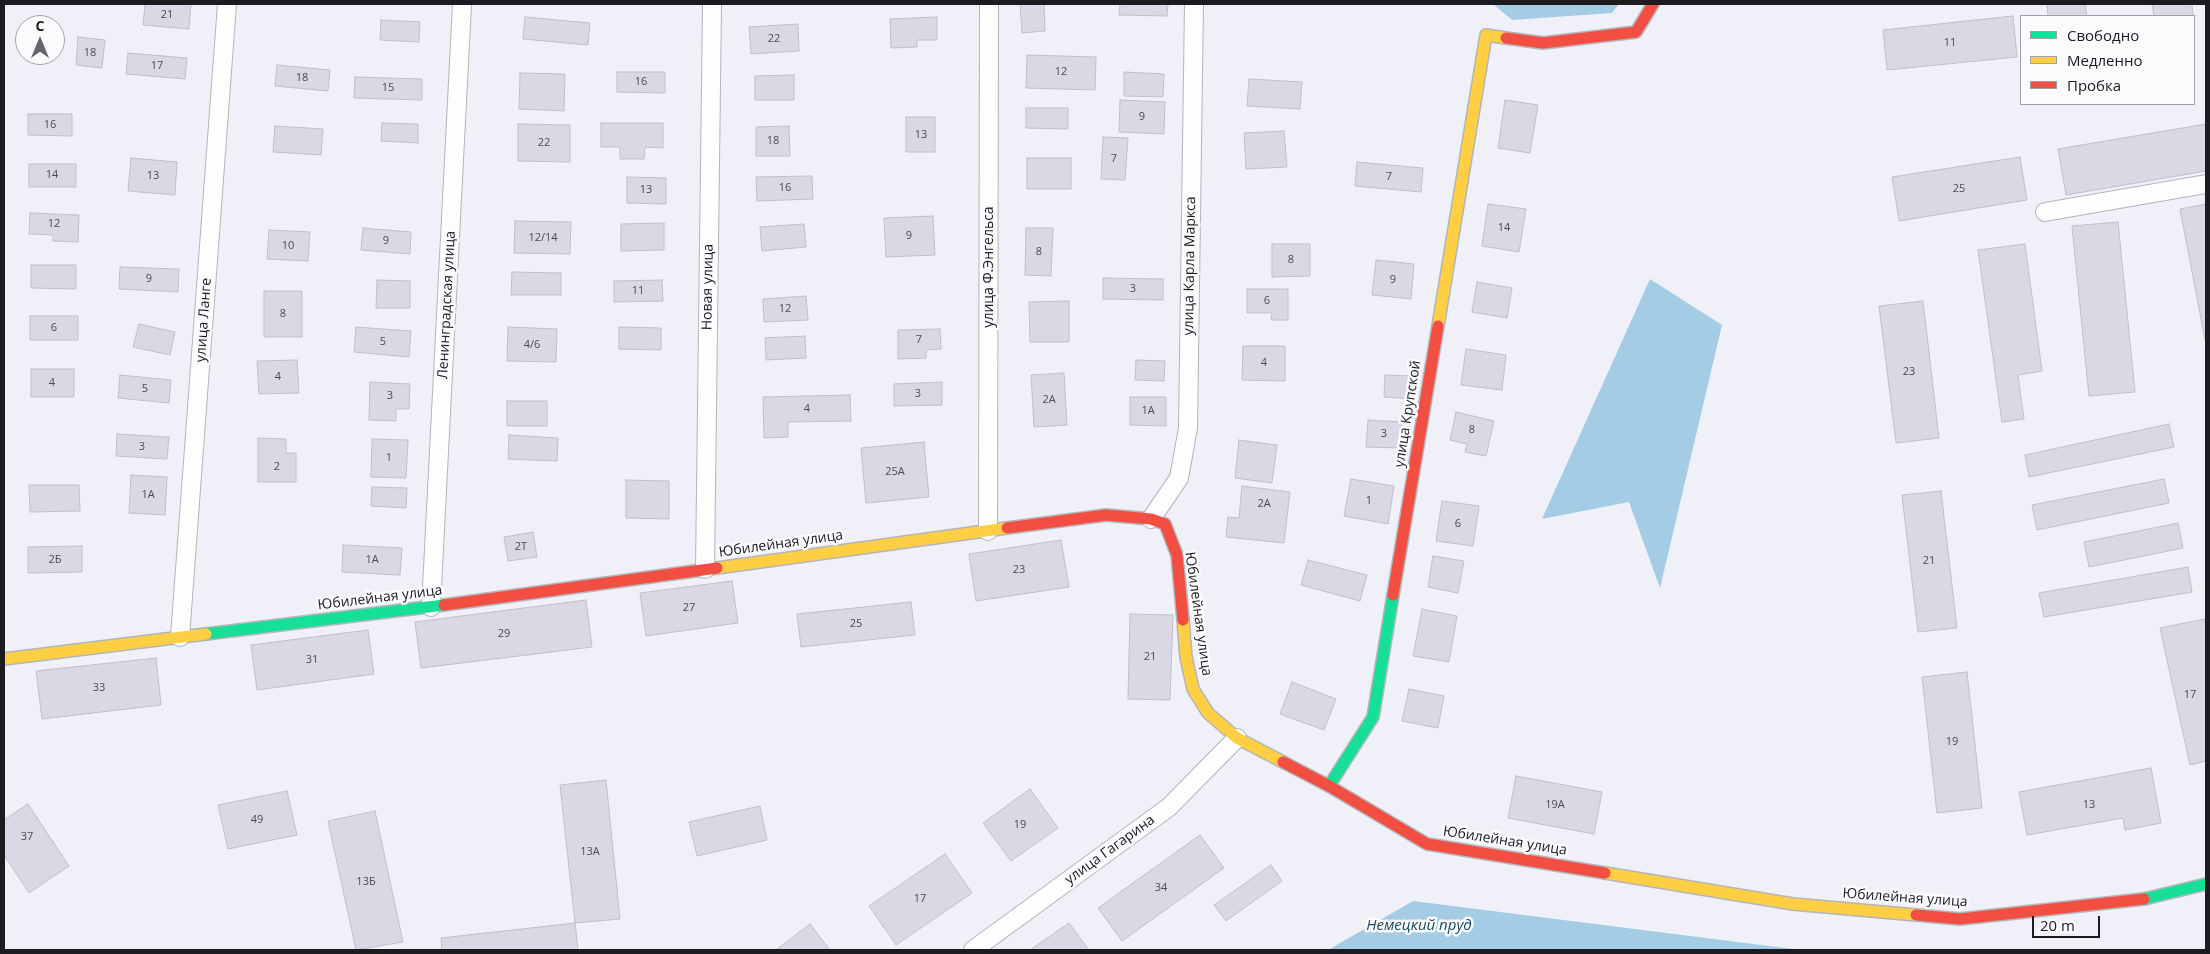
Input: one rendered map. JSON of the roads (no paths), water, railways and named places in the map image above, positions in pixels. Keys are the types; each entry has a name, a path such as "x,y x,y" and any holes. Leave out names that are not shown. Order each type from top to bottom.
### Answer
{"street":[{"name":"улица Ланге","path":"180,637 227,4"},
{"name":"Ленинградская улица","path":"431,607 462,4"},
{"name":"Новая улица","path":"704,569 712,4"},
{"name":"улица Ф.Энгельса","path":"988,531 989,4"},
{"name":"улица Карла Маркса","path":"1151,519 1179,478 1188,428 1194,4"},
{"name":"улица Крупской","path":"1329,786 1372,717 1486,35 1543,43 1636,32 1653,4"},
{"path":"2045,212 2206,184"},
{"name":"Юбилейная улица","path":"4,659 431,607 1106,515 1151,519 1164,524 1177,556 1186,657 1193,689 1208,713 1237,738 1329,786 1427,844 1793,904 1960,919 2134,900 2206,884"},
{"name":"улица Гагарина","path":"973,950 1170,807 1237,738"}],"water":[{"path":"1493,4 1619,4 1612,13 1512,20"},
{"path":"1650,279 1722,325 1660,588 1629,502 1542,519"},
{"name":"Немецкий пруд","path":"1413,901 1793,949 1798,950 1328,950"}]}
